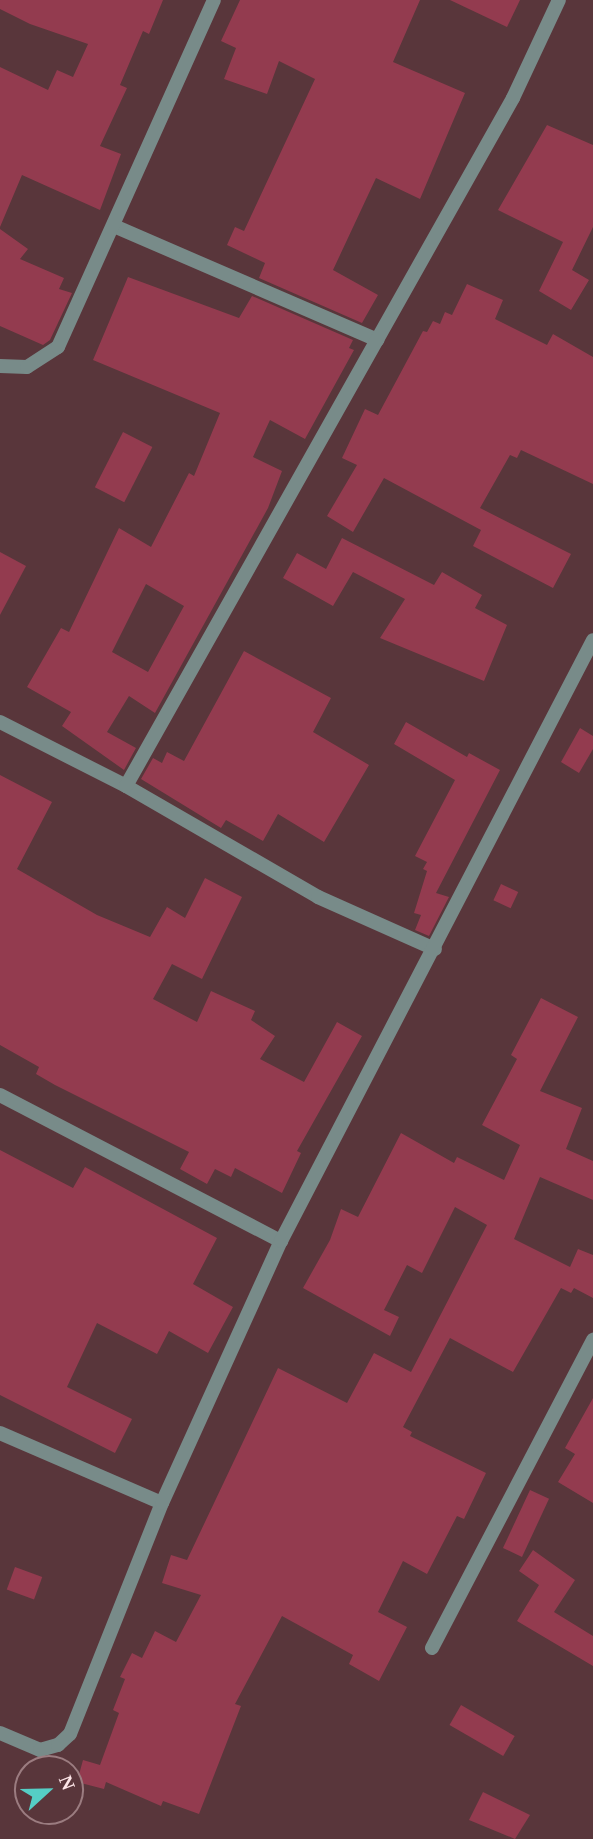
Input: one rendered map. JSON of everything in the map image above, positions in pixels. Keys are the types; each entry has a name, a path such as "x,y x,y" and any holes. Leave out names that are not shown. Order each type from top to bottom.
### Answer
{"street":[{"path":"0,366 27,368 58,347 214,0"},
{"path":"126,786 513,98 559,0"},
{"path":"114,226 377,340"},
{"path":"0,1733 40,1749 58,1745 70,1734 162,1503 281,1241 435,949 593,640"},
{"path":"0,722 126,786 318,897 435,949"},
{"path":"0,1095 281,1241"},
{"path":"432,1648 593,1340"},
{"path":"0,1433 162,1503"}],"building":[{"path":"0,0 163,0 149,34 143,31 120,85 127,88 100,146 121,154 100,210 22,175 0,227 0,67 48,90 57,70 73,77 88,44 30,24 0,9"},
{"path":"240,0 420,0 393,62 465,93 420,199 376,178 333,270 378,295 362,323 259,278 265,263 227,245 235,227 244,231 315,79 279,61 267,94 224,79 236,48 221,41"},
{"path":"450,0 520,0 507,27"},
{"path":"547,125 593,145 593,227 572,270 589,280 571,310 539,291 563,242 498,210"},
{"path":"0,229 28,249 20,259 64,278 59,289 72,293 50,340 43,345 0,326"},
{"path":"128,277 239,318 252,296 353,340 349,348 354,350 305,439 270,420 253,457 282,471 268,508 155,713 129,696 107,732 136,748 124,770 62,726 71,712 27,687 61,628 69,632 119,528 151,547 189,473 194,476 220,413 93,360","holes":["146,584 184,606 148,672 112,652"]},
{"path":"467,284 503,300 495,319 547,345 553,334 593,357 593,484 521,450 517,458 510,455 480,508 571,554 553,588 473,546 481,530 384,478 353,532 327,516 357,465 342,458 365,409 378,415 423,331 427,332 433,321 440,324 445,312 452,315"},
{"path":"123,432 152,447 124,502 95,487"},
{"path":"342,538 434,585 442,572 482,595 475,608 507,625 484,681 380,638 405,599 353,572 333,606 283,578 297,553 326,569"},
{"path":"0,552 26,566 0,615"},
{"path":"244,651 331,698 313,732 369,765 324,842 278,814 263,841 226,820 221,828 141,779 153,758 162,763 167,752 184,761"},
{"path":"406,722 467,757 469,753 500,770 436,893 449,897 429,936 415,930 421,915 414,913 427,871 423,869 427,862 415,856 455,780 394,744"},
{"path":"580,728 593,736 593,749 579,773 561,762"},
{"path":"0,775 52,802 17,869 97,915 150,937 167,907 185,918 205,878 242,897 202,979 172,964 153,999 197,1022 211,991 255,1011 251,1020 275,1036 260,1059 304,1082 337,1022 362,1036 297,1151 301,1153 282,1193 235,1168 231,1177 215,1169 207,1184 180,1169 189,1152 55,1085 36,1074 39,1067 0,1045"},
{"path":"501,884 518,892 511,908 493,900"},
{"path":"541,998 578,1017 540,1091 582,1108 566,1149 593,1161 593,1200 540,1177 514,1239 570,1267 578,1249 593,1255 593,1298 574,1288 571,1293 561,1288 513,1372 450,1338 403,1427 412,1432 410,1436 486,1473 464,1519 457,1516 427,1574 403,1561 378,1612 407,1627 379,1681 349,1664 353,1655 282,1616 235,1704 241,1706 199,1814 163,1801 161,1806 106,1782 104,1789 84,1784 84,1760 100,1765 119,1713 113,1710 125,1679 120,1677 132,1653 142,1658 155,1631 176,1642 201,1595 162,1583 171,1555 187,1560 278,1368 347,1403 374,1353 411,1372 487,1225 455,1207 422,1273 407,1265 384,1310 399,1317 390,1336 303,1288 330,1240 341,1209 358,1217 401,1133 454,1163 457,1157 504,1180 520,1145 482,1125 517,1059 511,1055"},
{"path":"0,1150 73,1188 85,1167 217,1238 193,1284 233,1307 208,1353 169,1331 157,1354 97,1323 67,1387 132,1419 115,1453 0,1395"},
{"path":"593,1398 593,1503 558,1482 575,1454 565,1448"},
{"path":"530,1490 549,1499 522,1557 503,1548"},
{"path":"533,1550 575,1580 554,1612 593,1636 593,1666 517,1621 539,1585 519,1571"},
{"path":"15,1567 42,1577 34,1599 7,1590"},
{"path":"461,1705 515,1736 503,1756 450,1725"},
{"path":"483,1792 530,1815 515,1839 469,1820"}]}
